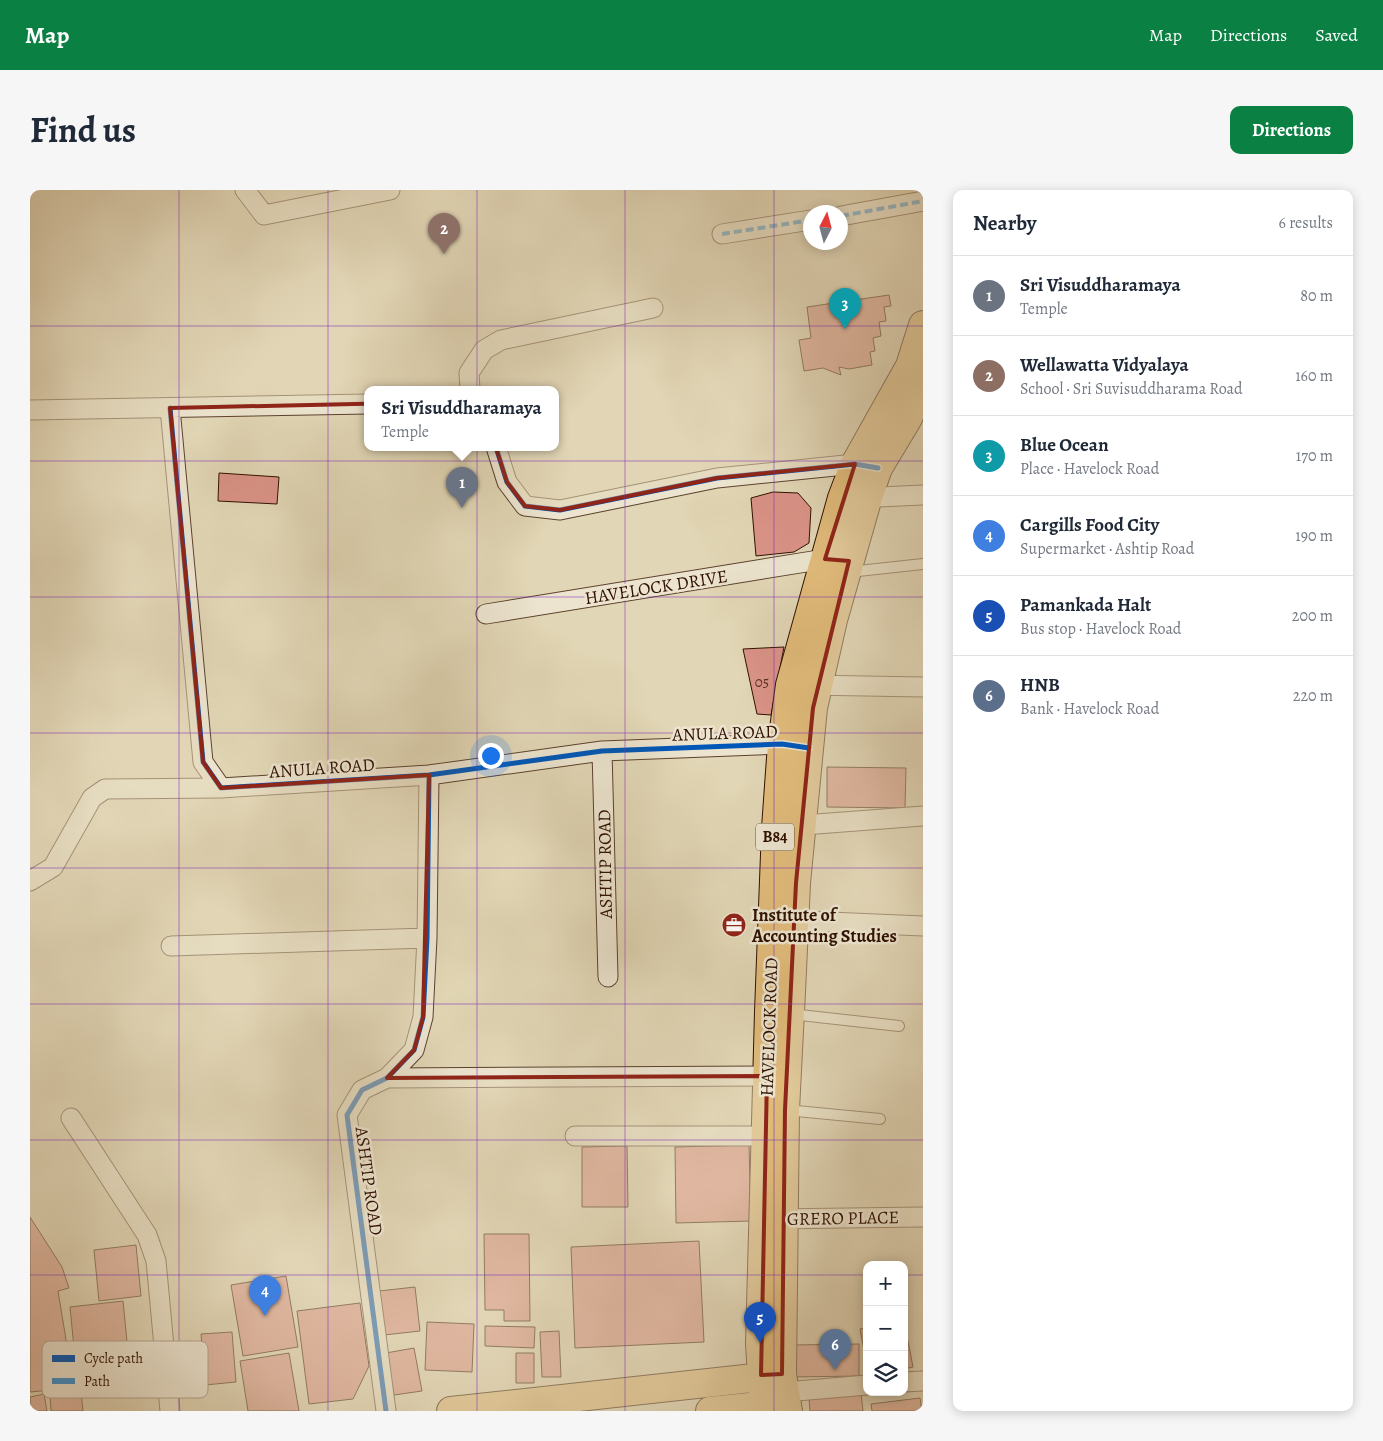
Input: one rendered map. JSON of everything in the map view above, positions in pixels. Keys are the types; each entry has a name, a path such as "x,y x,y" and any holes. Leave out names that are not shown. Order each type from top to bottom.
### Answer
{"main road":[{"name":"HAVELOCK ROAD","path":"773,1220 766,1136 775,1109 767,1076 784,921 789,826 782,744 790,684 834,569 855,498 910,366 923,325"},
{"name":"HAVELOCK ROAD","path":"867,466 908,418 923,382"},
{"name":"HAVELOCK ROAD","path":"789,826 809,748 834,569"},
{"name":"HAVELOCK ROAD","path":"776,1396 773,1220 775,1109 790,1014 784,921"},
{"path":"451,1411 776,1396"},
{"path":"710,1411 776,1396"}],"street":[{"path":"245,190 264,216 390,190"},
{"path":"848,215 923,201"},
{"path":"722,234 803,221"},
{"path":"470,386 469,373 484,350 501,340 653,308"},
{"path":"30,410 364,404"},
{"path":"170,408 203,762 221,788"},
{"path":"497,451 506,482 525,506 560,510 717,478 867,466"},
{"path":"855,498 923,495"},
{"name":"HAVELOCK DRIVE","path":"486,614 834,569"},
{"path":"790,684 923,687"},
{"name":"ANULA ROAD","path":"30,881 52,867 92,798 105,789 221,788 429,775 602,751 782,744 809,748"},
{"name":"ASHTIP ROAD","path":"602,751 608,977"},
{"name":"ASHTIP ROAD","path":"386,1411 346,1115 362,1090 386,1078 414,1050 423,1017 427,938 429,775"},
{"path":"789,826 923,816"},
{"path":"784,921 923,926"},
{"path":"171,946 427,938"},
{"path":"386,1078 767,1076"},
{"path":"71,1118 147,1235 156,1261 163,1341"},
{"path":"575,1136 766,1136"},
{"name":"GRERO PLACE","path":"773,1220 923,1217"},
{"path":"908,1382 923,1381"},
{"path":"776,1396 863,1385"},
{"path":"169,1398 170,1411"}],"lane":[{"path":"834,569 923,564"},
{"path":"790,1014 898,1026"},
{"path":"775,1109 880,1119"}],"highlighted area":[{"path":"444,402 471,405 490,429 507,482 525,506 560,510 717,478 855,464 825,559 849,561 813,708 796,883 785,1110 782,1374 761,1375 767,1076 387,1078 414,1050 423,1017 429,775 221,788 203,762 170,408"}],"building":[{"path":"889,295 891,306 884,307 886,321 879,322 881,336 873,338 875,351 870,352 872,365 849,369 839,367 841,375 823,368 804,371 799,340 811,338 807,307"},
{"path":"219,473 279,477 277,504 218,501"},
{"path":"773,492 798,493 811,508 809,543 794,552 756,556 751,498"},
{"path":"784,647 771,715 757,714 743,649"},
{"path":"827,767 906,768 905,808 827,807"},
{"path":"749,1145 751,1221 676,1223 675,1147"},
{"path":"627,1146 628,1207 582,1207 582,1147"},
{"path":"30,1217 62,1267 69,1288 58,1291 66,1341 42,1341 42,1391 30,1392"},
{"path":"484,1234 529,1234 530,1321 504,1321 504,1310 485,1310"},
{"path":"699,1241 704,1342 575,1348 571,1247"},
{"path":"136,1245 141,1296 99,1301 94,1250"},
{"path":"286,1276 298,1347 243,1356 231,1285"},
{"path":"415,1287 420,1331 384,1335 379,1291"},
{"path":"123,1301 127,1341 73,1341 70,1307"},
{"path":"360,1303 369,1366 353,1399 309,1404 297,1311"},
{"path":"427,1322 474,1324 472,1372 425,1370"},
{"path":"485,1326 535,1327 534,1348 485,1346"},
{"path":"860,1329 863,1329 863,1345"},
{"path":"559,1331 561,1377 542,1377 540,1332"},
{"path":"232,1332 236,1382 208,1385 208,1341 202,1341 201,1334"},
{"path":"908,1341 913,1367 908,1368"},
{"path":"859,1344 859,1376 792,1377 792,1345"},
{"path":"414,1348 422,1391 394,1395 386,1353"},
{"path":"289,1353 299,1411 248,1411 240,1361"},
{"path":"516,1353 534,1353 534,1383 516,1383"},
{"path":"861,1392 863,1411 810,1411 809,1398"},
{"path":"42,1394 42,1398 45,1398 47,1411 31,1411 30,1397"},
{"path":"50,1398 82,1398 83,1411 51,1411"},
{"path":"920,1398 922,1411 872,1411 871,1404"}],"marked path":[{"path":"848,215 923,201"},
{"path":"722,234 803,221"}],"cycle path":[{"path":"170,408 203,762 221,788 429,775 602,751 782,744 809,748"},
{"path":"497,451 507,482 525,506 560,510 717,478 855,464 878,468"},
{"path":"386,1411 347,1115 362,1090 387,1078 414,1050 423,1017 427,938 429,775"}],"place":[{"name":"Wellawatta Vidyalaya","path":"444,254"},
{"name":"Blue Ocean","path":"845,329"},
{"name":"Sri Visuddharamaya","path":"462,508"},
{"name":"Institute of Accounting Studies","path":"734,925"},
{"name":"Cargills Food City","path":"265,1316"},
{"name":"Pamankada Halt","path":"760,1343"},
{"name":"HNB","path":"835,1370"}]}
